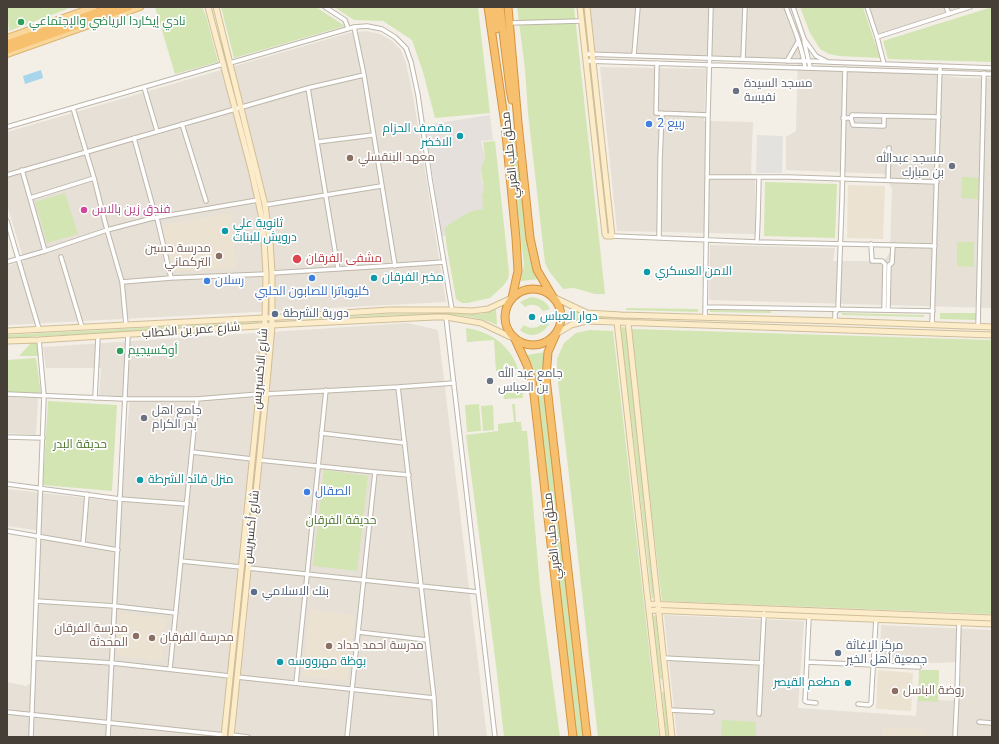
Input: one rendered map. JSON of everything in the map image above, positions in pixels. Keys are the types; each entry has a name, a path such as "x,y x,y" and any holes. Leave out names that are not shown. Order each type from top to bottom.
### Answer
{"highway":[{"path":"7,44 112,7"},
{"path":"7,50 129,7"},
{"name":"محلق حلب الغربي","path":"488,7 505,124 516,238 518,271 512,298"},
{"path":"494,7 503,89 505,124"},
{"path":"500,7 510,89 518,123"},
{"name":"محلق حلب الغربي","path":"508,7 530,238 537,270 553,297"},
{"path":"532,289 543,291 553,297 559,305 562,315 556,334 544,344 534,346 524,344 515,339 508,330 505,319 506,308 512,298 521,292 532,289"},
{"name":"محلق حلب الغربي","path":"556,334 548,352 546,378 586,737"},
{"name":"محلق حلب الغربي","path":"515,339 532,380 573,737"}],"main road":[{"path":"7,38 94,7"},
{"path":"7,54 140,7"}],"street":[{"name":"شارع الاكسبريس","path":"208,7 223,64 237,108 258,200 262,219 266,274 265,318 259,394 225,736"},
{"path":"216,7 230,63 237,108"},
{"path":"325,7 344,20 348,28"},
{"path":"580,7 606,236 757,242 935,246"},
{"path":"587,7 612,236"},
{"path":"634,55 638,7"},
{"path":"705,317 711,7"},
{"path":"743,59 745,7"},
{"path":"786,7 805,68"},
{"path":"793,7 804,39 810,67"},
{"path":"867,7 884,64"},
{"path":"946,7 949,14"},
{"path":"877,37 970,7"},
{"path":"509,23 581,21"},
{"path":"230,63 354,26 367,26 382,29 395,37 406,48 411,62 418,95 430,179 452,310"},
{"path":"354,26 364,75 395,266"},
{"path":"804,39 816,56 829,62"},
{"path":"787,61 798,42"},
{"path":"585,54 992,68"},
{"path":"586,61 992,74"},
{"path":"657,63 656,113 708,115"},
{"path":"7,127 223,64"},
{"path":"932,325 940,66"},
{"path":"835,321 835,313 838,309 845,69"},
{"path":"978,326 984,73"},
{"path":"7,175 308,88 364,75"},
{"path":"144,87 157,131"},
{"path":"308,88 338,269"},
{"path":"73,108 94,178 122,282 126,325"},
{"name":"شارع أكسبريس","path":"231,736 272,326 272,273 270,241 265,205 237,108"},
{"path":"659,237 662,113"},
{"path":"843,118 852,118 852,115 939,117"},
{"path":"852,118 853,125 884,126 884,116"},
{"path":"182,124 206,200"},
{"path":"317,142 373,135"},
{"path":"134,138 171,278"},
{"path":"888,180 889,148"},
{"path":"22,170 45,251"},
{"path":"707,177 937,182"},
{"path":"757,242 759,177"},
{"path":"30,198 94,178"},
{"path":"265,205 381,186"},
{"path":"7,262 107,230 155,218 258,200"},
{"path":"7,221 39,329"},
{"path":"871,244 872,261 882,261 885,264 886,310"},
{"path":"886,310 889,265 892,263 893,245"},
{"path":"61,257 82,328"},
{"path":"272,273 444,262"},
{"path":"122,282 171,278 266,274"},
{"path":"553,297 587,312 621,315 992,327"},
{"name":"شارع عمر بن الخطاب","path":"7,331 389,310 452,310 472,312 488,309 512,298"},
{"path":"705,307 933,311"},
{"name":"شارع عمر بن الخطاب","path":"7,341 427,317 446,317 481,323 515,339"},
{"path":"446,317 495,737"},
{"path":"556,334 571,325 586,321 992,335"},
{"path":"617,322 663,737"},
{"path":"628,322 672,737"},
{"path":"108,737 128,335"},
{"path":"95,398 98,336"},
{"path":"31,737 44,396 39,340"},
{"path":"266,394 454,383"},
{"path":"398,387 434,698 436,737"},
{"path":"296,683 326,390"},
{"path":"7,394 124,399 197,399 259,394"},
{"path":"170,669 197,399"},
{"path":"321,433 405,443"},
{"path":"7,437 43,438"},
{"path":"192,452 252,459"},
{"path":"259,460 408,474"},
{"path":"347,737 375,472"},
{"path":"7,484 120,499 187,504"},
{"path":"83,544 87,494"},
{"path":"7,531 118,550"},
{"path":"181,561 241,567"},
{"path":"248,568 478,592"},
{"path":"36,601 115,606 176,613"},
{"path":"648,604 992,618"},
{"path":"759,714 764,609"},
{"path":"649,610 992,624"},
{"path":"809,611 805,700 806,702 816,703"},
{"path":"858,704 869,705 872,703 876,613"},
{"path":"955,737 959,617"},
{"path":"358,632 427,640"},
{"path":"34,658 170,669 230,676"},
{"path":"663,658 762,663"},
{"path":"807,662 919,667"},
{"path":"237,677 434,698"},
{"path":"657,684 666,684"},
{"path":"669,710 712,712"},
{"path":"7,712 225,736"},
{"path":"978,722 992,723"},
{"path":"231,736 248,737"}],"shaded area":[{"path":"588,7 788,7 808,68 885,70 963,78 992,78 992,308 709,300 710,245 835,248 833,261 884,261 890,252 892,189 885,174 786,170 786,137 796,131 798,58 592,54"},
{"path":"869,7 960,7 879,34"},
{"path":"366,31 380,34 392,41 401,50 406,63 413,96 446,302 7,325 7,266 24,261 7,205 7,132 349,33"},
{"path":"600,67 706,69 704,121 753,122 751,171 755,181 755,234 617,231"},
{"path":"851,111 889,113 888,130 850,129"},
{"path":"490,115 493,140 481,141 485,157 481,168 482,184 502,230 442,236 425,125"},
{"path":"757,135 783,136 782,173 756,173"},
{"path":"848,185 885,186 883,239 847,238"},
{"path":"231,213 236,268 172,272 161,225"},
{"path":"408,323 438,330 487,737 7,737 7,682 26,686 32,682 41,531 7,526 7,489 121,502 130,397 99,395 101,368 46,368 43,347"},
{"path":"7,397 38,398 36,435 7,433"},
{"name":"مدرسة احمد حداد","path":"310,609 355,615 347,681 302,676"},
{"path":"119,613 167,618 162,661 117,656"},
{"path":"664,615 804,621 798,708 916,716 917,699 959,701 961,662 934,663 880,659 881,625 992,630 992,737 677,737"},
{"name":"روضة الباسل","path":"878,670 913,673 911,711 876,709"},
{"path":"883,728 925,729 925,737 882,737"}],"green space":[{"name":"نادي إيكاردا الرياضي والإجتماعي","path":"7,7 67,7 67,9 9,31"},
{"path":"155,7 202,7 206,16 218,62 175,74"},
{"path":"221,7 316,7 345,26 234,58"},
{"path":"334,7 478,7 490,113 435,118 423,72 412,40 383,21 354,20"},
{"path":"517,7 574,7 605,294 595,294 574,288 563,289 549,271 545,263 528,113 525,69"},
{"path":"800,7 863,7 879,58 839,56 829,54 820,49 810,33"},
{"path":"992,7 992,62 888,59 883,41"},
{"path":"508,100 518,157 529,254 531,263 539,279 521,281 524,265 513,170"},
{"path":"495,141 509,272 508,279 490,298 462,303 456,299 446,242 445,227 469,212 483,209 482,194 484,193 481,168 485,157 483,142"},
{"path":"962,177 979,178 978,199 961,198"},
{"path":"765,182 837,184 835,238 764,236"},
{"path":"65,193 78,234 47,243 35,202"},
{"path":"957,242 974,242 974,267 957,266"},
{"path":"531,297 542,300 550,309 543,311 539,307 532,305 525,307 520,302"},
{"path":"569,307 585,314 613,317 603,319 585,319 570,323"},
{"path":"626,308 698,309 698,312 626,310"},
{"path":"496,309 497,325 478,318 448,315 351,317 284,322 385,314 481,314"},
{"path":"710,310 771,311 771,313 710,312"},
{"path":"842,313 924,315 924,317 842,315"},
{"path":"940,313 976,313 976,320 940,319"},
{"path":"544,322 549,324 540,333 532,335 524,333 520,330 524,325 535,328"},
{"path":"259,323 222,325 220,327 7,338 7,335"},
{"path":"622,327 626,330 654,597 652,599 621,330"},
{"path":"466,328 483,332 498,341 510,353 518,369 496,371 494,340 467,342"},
{"path":"632,329 992,340 992,614 662,601 641,424"},
{"path":"590,330 613,331 659,737 598,737 557,374 557,359 564,343 576,333"},
{"path":"37,342 39,356 19,356 31,343"},
{"path":"546,352 543,364 547,418 583,737 577,737 545,467 537,381 527,355"},
{"path":"36,358 41,394 7,393 7,360"},
{"path":"522,387 523,398 504,399 503,388"},
{"name":"حديقة البدر","path":"48,401 117,405 112,491 43,485"},
{"path":"479,404 481,431 467,432 465,405"},
{"path":"512,404 515,404 516,422 521,422 522,431 527,431 540,589 560,737 504,737 466,435 498,431 498,424 514,422"},
{"path":"493,405 494,430 483,431 481,406"},
{"name":"حديقة الفرقان","path":"324,470 368,476 357,571 313,566"},
{"path":"654,615 656,617 662,680 660,678"},
{"path":"919,670 939,670 938,702 918,701"},
{"path":"664,691 669,737 666,737 662,692"},
{"path":"722,720 756,722 756,737 721,737"}],"water":[{"path":"41,70 43,78 25,84 23,76"}],"place":[{"name":"نادي إيكاردا الرياضي والإجتماعي","path":"21,22"},
{"name":"مسجد السيدة نفيسة","path":"736,91"},
{"name":"ربيع 2","path":"649,124"},
{"name":"مقصف الحزام الاخضر","path":"460,136"},
{"name":"معهد البنقسلي","path":"350,158"},
{"name":"مسجد عبدالله بن مبارك","path":"952,166"},
{"name":"فندق زين بالاس","path":"84,210"},
{"name":"ثانوية علي درويش للبنات","path":"225,231"},
{"name":"مدرسة حسين التركماني","path":"219,256"},
{"name":"مشفى الفرقان","path":"297,259"},
{"name":"الامن العسكري","path":"647,272"},
{"name":"كليوباترا للصابون الحلبي","path":"312,278"},
{"name":"مخبر الفرقان","path":"374,278"},
{"name":"رسلان","path":"207,281"},
{"name":"دورية الشرطة","path":"275,314"},
{"name":"دوار العباس","path":"532,317"},
{"name":"أوكسيجيم","path":"120,351"},
{"name":"جامع عبد الله بن العباس","path":"490,381"},
{"name":"جامع اهل بدر الكرام","path":"144,418"},
{"name":"منزل قائد الشرطة","path":"140,480"},
{"name":"الصقال","path":"307,492"},
{"name":"بنك الاسلامي","path":"254,592"},
{"name":"مدرسة الفرقان المحدثة","path":"136,636"},
{"name":"مدرسة الفرقان","path":"152,638"},
{"name":"مدرسة احمد حداد","path":"329,646"},
{"name":"مركز الإغاثة جمعية أهل الخير","path":"838,653"},
{"name":"بوظة مهرووسه","path":"280,662"},
{"name":"مطعم القيصر","path":"848,683"},
{"name":"روضة الباسل","path":"895,691"}]}
